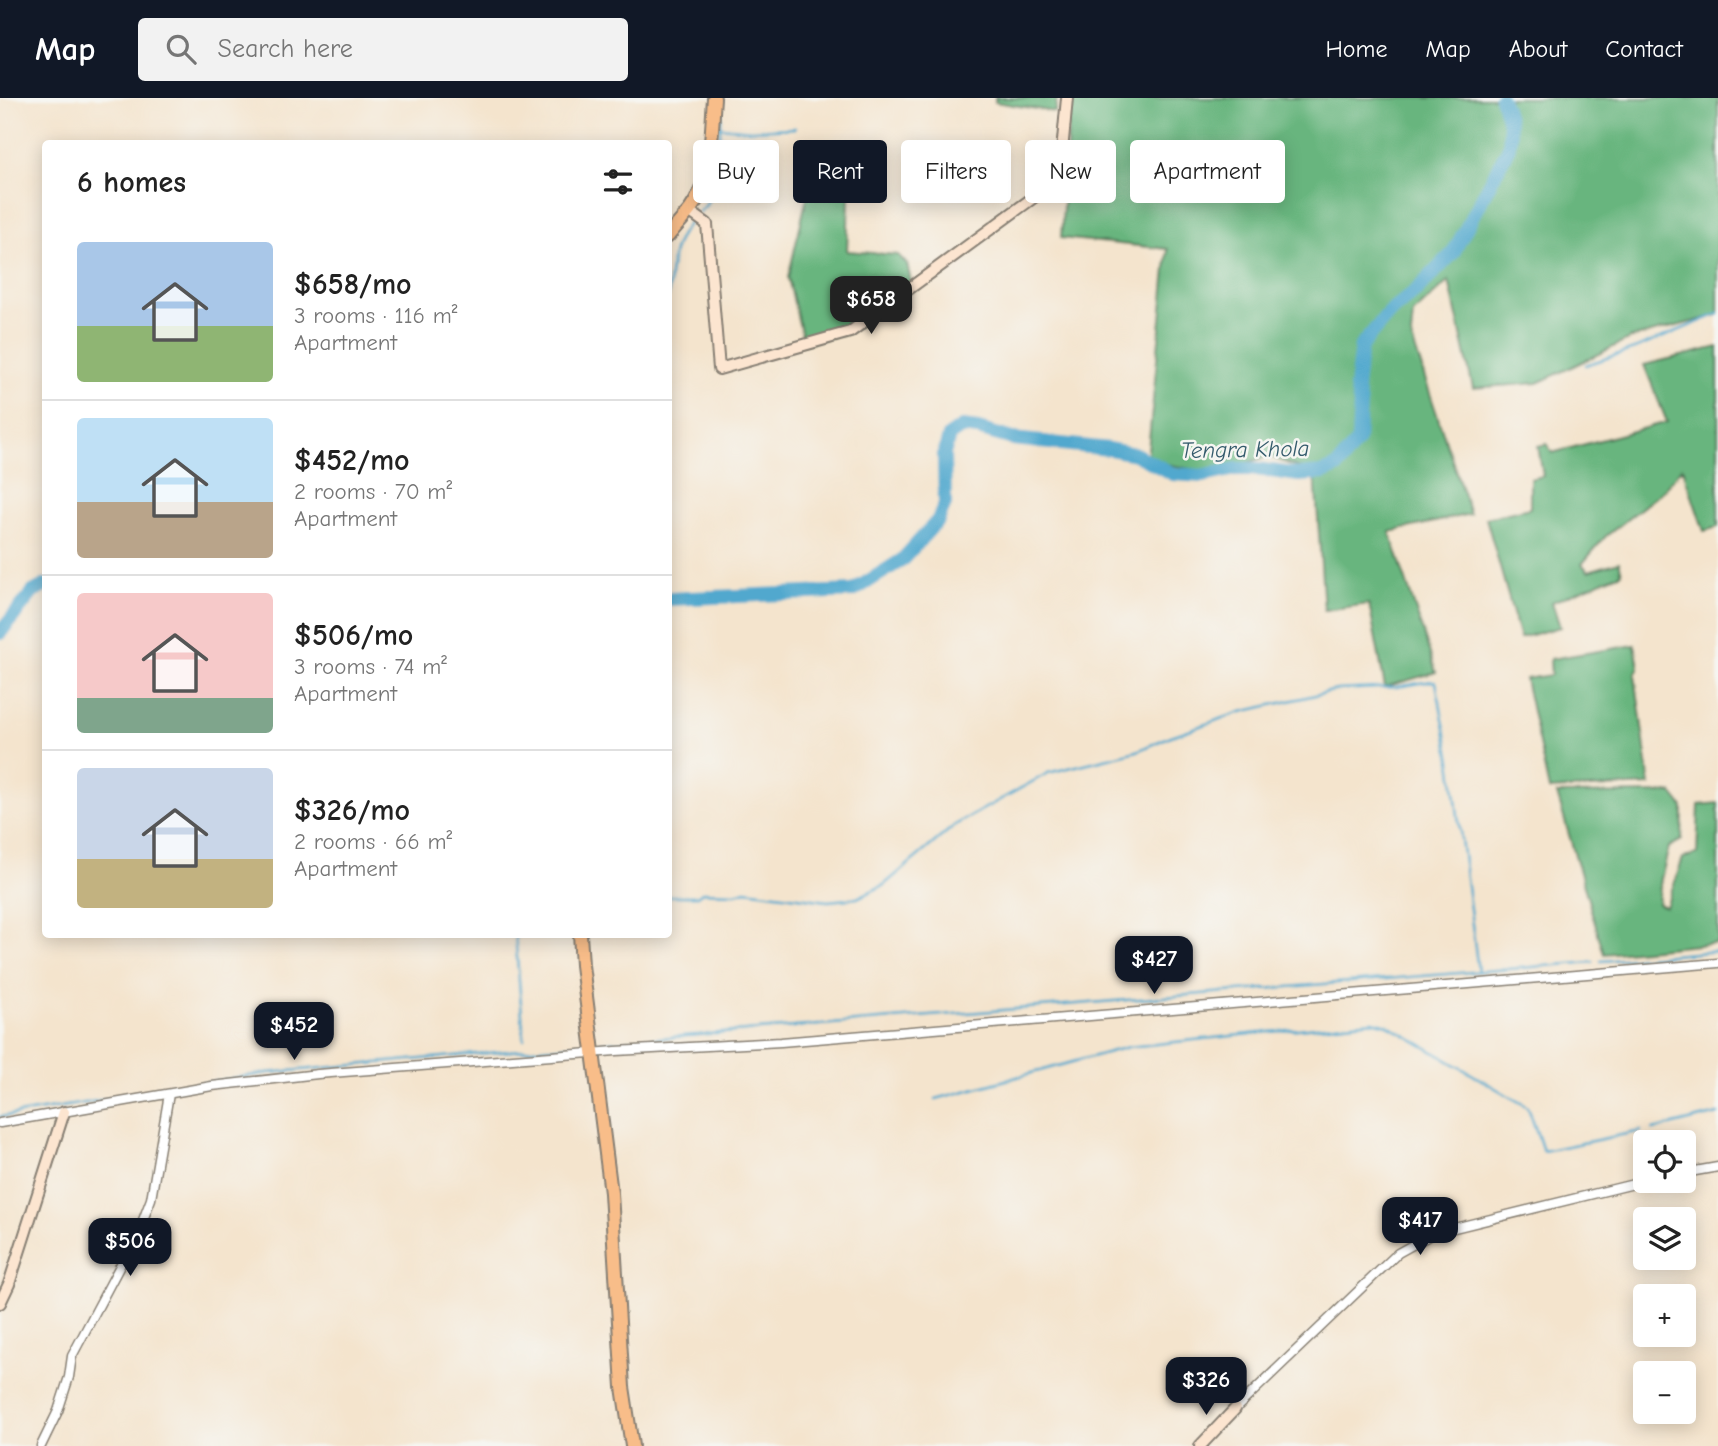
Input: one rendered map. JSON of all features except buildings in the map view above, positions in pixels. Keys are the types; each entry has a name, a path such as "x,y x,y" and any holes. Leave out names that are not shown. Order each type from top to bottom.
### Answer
{"main road":[{"path":"672,231 690,211 705,181 714,98"},
{"path":"580,938 611,1193 625,1412 632,1446"}],"street":[{"path":"690,211 707,224 719,369 850,332 1056,181 1060,173 1067,98"},
{"path":"0,1124 212,1086 423,1064 781,1042 1718,963"},
{"path":"41,1446 58,1411 69,1377 72,1356 140,1228 151,1199 169,1094"},
{"path":"0,1303 9,1284 64,1112"},
{"path":"1696,1171 1718,1167"},
{"path":"1200,1446 1398,1253 1434,1233 1633,1184"}],"green space":[{"path":"995,98 1057,98 1055,112 995,102"},
{"path":"1070,98 1718,98 1718,315 1632,338 1538,383 1473,388 1449,281 1413,314 1411,336 1470,514 1390,532 1436,672 1385,687 1369,604 1324,610 1315,474 1268,456 1214,474 1147,460 1168,249 1061,238 1063,203 1116,203 1116,140 1067,140"},
{"path":"806,203 849,203 847,251 898,255 907,264 912,286 850,332 804,344 788,278"},
{"path":"1718,347 1718,527 1704,531 1682,467 1663,491 1605,537 1582,564 1588,571 1619,562 1622,573 1552,602 1560,627 1520,638 1486,518 1530,508 1530,479 1543,476 1538,446 1547,444 1552,453 1667,422 1644,365"},
{"path":"1635,645 1639,667 1635,675 1650,785 1549,790 1525,679 1551,675 1550,659"},
{"path":"1672,793 1683,807 1682,840 1669,847 1658,904 1666,907 1683,858 1697,854 1699,805 1718,803 1718,943 1604,954 1557,794"}],"waterway":[{"path":"699,212 709,198 718,154 723,98"},
{"name":"Tengra Khola","path":"672,599 853,591 902,560 938,520 945,504 944,454 949,436 962,427 1013,439 1135,454 1173,474 1203,476 1236,469 1257,469 1299,475 1323,473 1337,467 1358,440 1360,404 1356,387 1361,346 1389,313 1418,289 1453,253 1508,149 1509,123 1501,98"},
{"path":"719,127 751,130 795,128"},
{"path":"672,261 679,238 691,221"},
{"path":"1586,365 1637,348 1718,314"},
{"path":"0,633 33,592 42,587"},
{"path":"672,896 697,896 702,892 735,893 746,890 828,901 857,898 884,885 955,825 1048,773 1137,751 1171,736 1241,712 1337,690 1397,687 1432,681 1436,682 1451,761 1478,971"},
{"path":"515,938 524,1039"},
{"path":"1601,961 1718,951"},
{"path":"600,1043 1593,962"},
{"path":"936,1099 1128,1047 1373,1021 1388,1025 1526,1106 1543,1151 1633,1133"},
{"path":"0,1117 267,1073 587,1044"},
{"path":"1653,1130 1718,1114"}]}
